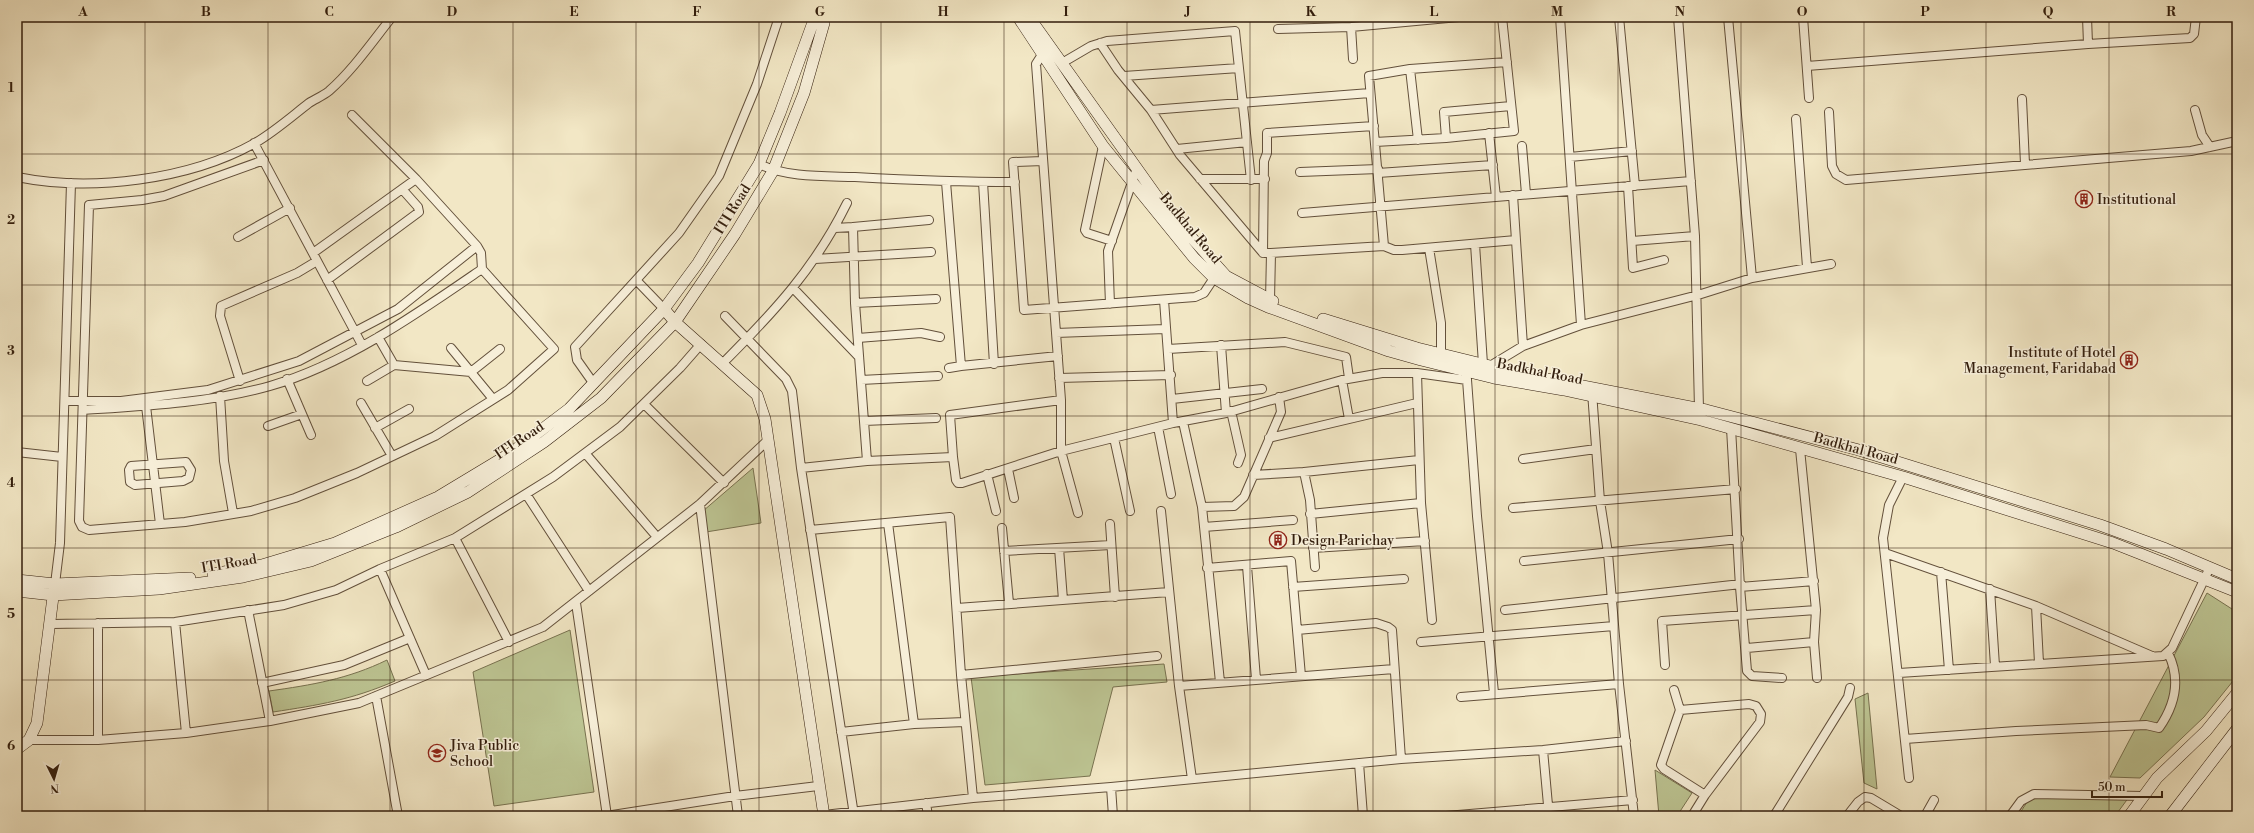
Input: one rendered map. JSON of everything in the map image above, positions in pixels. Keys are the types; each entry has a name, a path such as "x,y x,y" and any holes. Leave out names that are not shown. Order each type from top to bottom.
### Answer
{"street":[{"path":"17,177 37,181 71,183 149,179 194,169 254,143 328,91 359,59 392,17"},
{"path":"594,384 577,360 576,347 679,233 719,176 757,84 779,17"},
{"name":"ITI Road","path":"17,591 190,578 262,565 335,543 438,497 511,453 569,409 594,384 664,309 698,263 759,164 780,113 815,17"},
{"name":"ITI Road","path":"17,580 54,589 159,589 243,577 311,561 396,527 468,492 544,442 601,398 675,322 735,234 772,171 804,92 824,23 824,17"},
{"name":"Badkhal Road","path":"1018,17 1046,49 1062,63 1165,208 1216,274 1226,276 1270,300 1306,314 1441,354 1731,428 1800,449 1903,477 2096,537 2181,568 2237,592"},
{"name":"Badkhal Road","path":"1029,17 1103,146 1194,258 1268,307 1389,351 1467,376 1592,392 1699,409 1859,450 2100,526 2166,549 2236,578"},
{"path":"1278,29 1351,27 1459,17"},
{"path":"1375,142 1446,138 1514,131 1502,17"},
{"path":"1560,17 1581,325"},
{"path":"1619,17 1632,151 1631,186 1633,268 1664,260"},
{"path":"1678,17 1695,236 1698,295 1699,409"},
{"path":"1728,17 1752,278"},
{"path":"1803,17 1809,98"},
{"path":"2087,17 2088,44"},
{"path":"1807,66 2088,44 2190,38 2194,34 2196,17"},
{"path":"1351,27 1353,59"},
{"path":"1062,63 1091,46 1100,43 1162,36 1235,31 1251,180"},
{"path":"1100,43 1151,110 1177,149 1200,179 1267,253"},
{"path":"1046,49 1036,64 1061,400 1061,451 1078,513"},
{"path":"1384,246 1369,76 1410,70 1507,62"},
{"path":"1124,76 1239,68"},
{"path":"1410,70 1418,140"},
{"path":"1151,110 1370,93"},
{"path":"2022,99 2025,164"},
{"path":"1446,138 1444,112 1511,106"},
{"path":"2195,110 2202,136 2210,147"},
{"path":"1829,112 1832,166 1836,174 1846,180 2191,151 2237,141"},
{"path":"264,160 164,196 142,200 89,205 79,521 82,527 89,530 185,522 251,510 294,498 435,436 508,390 554,349 482,269 481,253 477,246 416,179 352,115"},
{"path":"1796,118 1807,267"},
{"path":"1270,300 1264,161 1267,153 1267,133 1374,126"},
{"path":"1489,133 1496,197"},
{"path":"1177,149 1247,142"},
{"path":"254,143 290,208 362,346"},
{"path":"1103,146 1085,230 1112,241"},
{"path":"1522,146 1526,194"},
{"path":"1570,157 1632,151"},
{"path":"1043,161 1013,162 1024,310 1164,300 1195,296 1204,293 1216,274"},
{"path":"759,164 772,171 799,174 946,182 1015,182"},
{"path":"1300,172 1378,171 1492,164"},
{"path":"1110,304 1108,251 1137,168"},
{"path":"313,253 416,179"},
{"path":"1200,179 1265,179"},
{"path":"1302,213 1691,181"},
{"path":"946,182 961,366"},
{"path":"982,182 994,364"},
{"path":"17,749 29,740 37,723 51,624 60,542 71,183"},
{"path":"327,280 419,212 418,207 402,189"},
{"path":"1513,195 1523,346"},
{"path":"723,363 748,338 793,288 835,228 847,203"},
{"path":"238,238 290,208"},
{"path":"835,228 929,220"},
{"path":"853,227 855,303 867,461"},
{"path":"1632,241 1695,236"},
{"path":"1267,253 1384,246 1394,250 1516,240"},
{"path":"1475,244 1486,365 1523,346 1581,325 1698,295 1752,278 1807,267 1831,264"},
{"path":"83,406 156,398 208,390 299,361 398,309 477,246"},
{"path":"1428,248 1441,323 1441,354"},
{"path":"814,258 854,258 931,252"},
{"path":"240,381 220,316 221,306 297,273 317,261"},
{"path":"65,401 83,406 146,406 220,396 270,386 326,364 362,346 482,269"},
{"path":"637,281 675,322 723,363 757,395 765,419 818,786 824,816 854,814 926,803 974,798 1111,788 1401,759 1543,750 1626,741"},
{"path":"793,288 859,357"},
{"path":"855,303 936,298"},
{"path":"1164,300 1165,329 1171,376 1173,423"},
{"path":"725,316 748,338 786,379 792,391 810,530 854,814"},
{"path":"1056,333 1165,329"},
{"path":"858,338 921,333 940,337"},
{"path":"378,337 394,365"},
{"path":"1168,349 1285,342 1346,357 1349,419"},
{"path":"51,624 175,622 284,605 336,590 380,569 456,538 526,494 620,427 680,368 701,344"},
{"path":"1221,345 1225,393 1241,455 1238,463"},
{"path":"451,348 493,399"},
{"path":"367,381 394,365 471,372 500,348"},
{"path":"949,368 1058,356"},
{"path":"1466,360 1477,516 1494,694"},
{"path":"1061,400 950,415 953,457 958,483 1008,469 1061,451 1173,423 1229,412 1346,379 1382,373 1417,373 1467,376"},
{"path":"1417,373 1421,503 1432,620"},
{"path":"861,380 938,376"},
{"path":"1059,378 1171,376"},
{"path":"287,379 311,435"},
{"path":"1172,398 1262,389"},
{"path":"1592,392 1600,501 1613,597 1619,684 1634,816"},
{"path":"220,396 224,461 233,513"},
{"path":"1202,507 1238,505 1282,412 1279,397"},
{"path":"361,403 392,456"},
{"path":"1269,438 1417,403"},
{"path":"644,404 724,483"},
{"path":"146,406 154,463 160,524"},
{"path":"375,428 409,409"},
{"path":"268,426 302,414"},
{"path":"864,421 936,418"},
{"path":"1183,422 1202,507 1207,568 1220,682"},
{"path":"1158,427 1171,494"},
{"path":"1731,428 1748,671 1752,676 1782,678"},
{"path":"1114,438 1130,511"},
{"path":"29,740 98,740 186,733 270,721 359,703 543,627 576,603 589,591 700,504 768,440"},
{"path":"1524,459 1596,449"},
{"path":"1800,449 1814,581 1816,610 1814,642 1818,678"},
{"path":"17,452 62,457"},
{"path":"585,453 657,537"},
{"path":"801,468 867,461 953,457"},
{"path":"1253,474 1304,472 1419,460"},
{"path":"186,462 191,470 188,478 183,481 156,483 135,485 130,482 129,470 131,466 154,463 186,462"},
{"path":"1008,469 1014,498"},
{"path":"1304,472 1315,567"},
{"path":"987,474 996,510"},
{"path":"1903,477 1889,505 1883,538 1899,673 1909,778"},
{"path":"1513,508 1736,488"},
{"path":"526,494 589,591"},
{"path":"1310,514 1421,503"},
{"path":"700,504 738,816"},
{"path":"1161,511 1179,686 1192,779"},
{"path":"810,530 950,517 965,722 974,798"},
{"path":"1204,526 1293,520"},
{"path":"888,523 914,724"},
{"path":"1110,524 1115,597"},
{"path":"1002,528 1009,603"},
{"path":"456,538 509,642"},
{"path":"1524,561 1739,539"},
{"path":"1313,548 1425,541"},
{"path":"1004,551 1111,545"},
{"path":"1059,548 1063,600"},
{"path":"1885,553 2036,606 2155,657"},
{"path":"1207,568 1247,566 1291,561 1301,676"},
{"path":"1247,566 1256,679"},
{"path":"1899,673 2039,662 2155,657 2168,653 2210,567"},
{"path":"380,569 426,675"},
{"path":"1941,572 1948,670"},
{"path":"1293,587 1404,579"},
{"path":"1505,610 1613,597 1741,585 1814,581"},
{"path":"1990,589 1995,666"},
{"path":"957,608 1169,592"},
{"path":"576,603 606,816 735,796 818,786"},
{"path":"2036,606 2039,662"},
{"path":"248,610 270,721"},
{"path":"1665,665 1662,621 1816,610"},
{"path":"175,622 186,733"},
{"path":"98,623 98,740"},
{"path":"1297,630 1376,623 1392,630 1401,759"},
{"path":"1421,642 1489,638 1614,626"},
{"path":"262,684 344,665 410,638"},
{"path":"1747,648 1814,642"},
{"path":"1905,739 2016,731 2146,725 2159,728 2169,714 2175,691 2173,662 2168,653"},
{"path":"961,675 1157,656"},
{"path":"1179,686 1394,669"},
{"path":"1461,697 1619,684"},
{"path":"1774,816 1848,697 1850,688"},
{"path":"1674,690 1680,710 1661,765 1705,795"},
{"path":"2129,816 2157,778 2222,714 2237,693"},
{"path":"376,696 398,816"},
{"path":"1680,710 1749,704 1760,710 1760,722 1705,795 1692,816"},
{"path":"841,732 914,724 965,722"},
{"path":"2170,816 2237,729"},
{"path":"1543,750 1549,816"},
{"path":"1359,763 1363,816"},
{"path":"1111,788 1113,816"},
{"path":"2010,816 2021,801 2034,794 2143,796"},
{"path":"1847,816 1858,802 1865,797 1871,798 1901,816"},
{"path":"1446,816 1633,800"},
{"path":"1925,816 1934,800"},
{"path":"926,803 928,816"}],"green space":[{"path":"753,468 761,523 706,532 703,511"},
{"path":"2207,593 2232,609 2237,616 2237,676 2204,717 2140,778 2110,777"},
{"path":"570,630 594,792 494,806 473,672"},
{"path":"387,660 395,681 364,693 335,701 273,712 269,691 344,677"},
{"path":"1164,664 1167,682 1113,687 1090,776 985,785 971,677"},
{"path":"1868,693 1877,789 1864,783 1855,699"},
{"path":"1655,770 1692,793 1677,816 1659,816"},
{"path":"2132,793 2115,816 2018,816 2029,799"}],"place":[{"name":"Institutional","path":"2084,199"},
{"name":"Institute of Hotel Management, Faridabad","path":"2129,360"},
{"name":"Design Parichay","path":"1278,540"},
{"name":"Jiva Public School","path":"437,753"}]}
